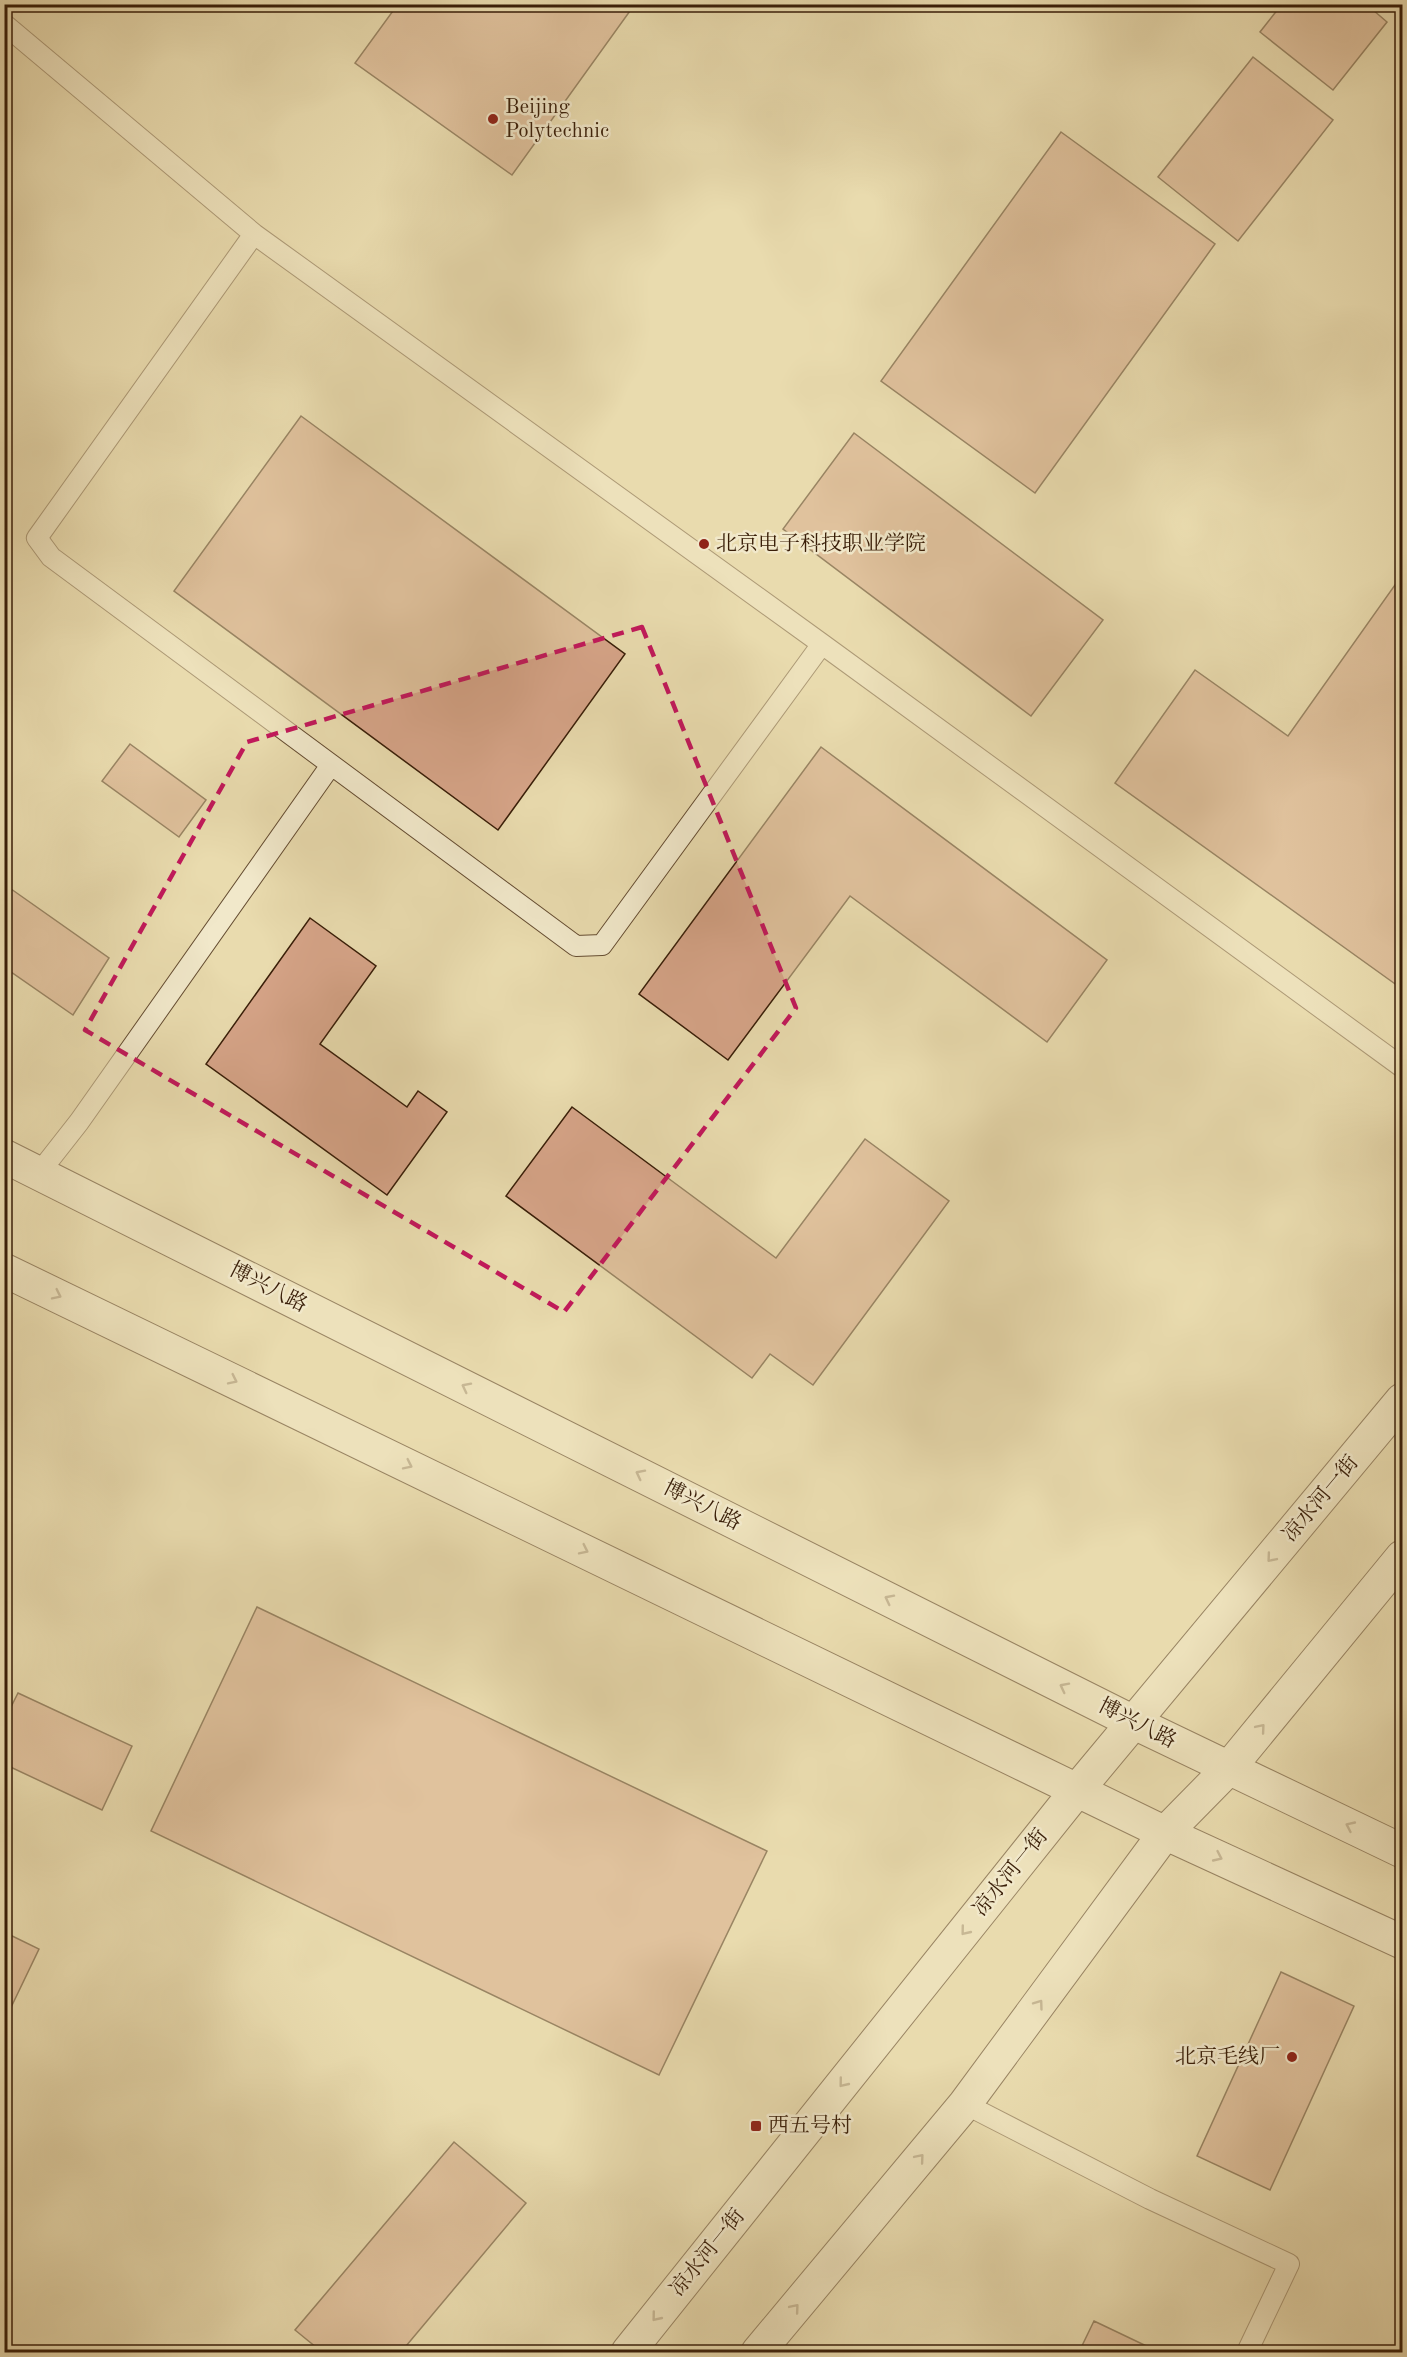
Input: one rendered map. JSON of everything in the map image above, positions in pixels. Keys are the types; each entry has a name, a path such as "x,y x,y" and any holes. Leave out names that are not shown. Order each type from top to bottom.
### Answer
{"main road":[{"name":"博兴八路","path":"4,1156 1135,1723 1402,1851"},
{"path":"4,1270 1078,1789 1164,1833 1402,1942"},
{"name":"凉水河一街","path":"628,2352 1078,1789 1402,1400"},
{"path":"758,2352 965,2104 1164,1833 1228,1769 1402,1557"}],"lane":[{"path":"4,24 254,234 1402,1066"},
{"path":"254,234 37,538 51,557 576,946 602,945 822,644"},
{"path":"39,1173 79,1122 331,765"},
{"path":"965,2104 1150,2199 1289,2264 1247,2352"}],"highlighted area":[{"path":"642,627 796,1008 564,1312 85,1030 247,742"}],"building":[{"name":"Beijing Polytechnic","path":"398,4 635,4 512,175 355,63"},
{"path":"1282,4 1366,4 1387,22 1333,90 1260,32"},
{"path":"1253,57 1333,120 1238,241 1158,177"},
{"path":"1061,132 1215,244 1035,493 881,381"},
{"path":"301,416 625,654 498,830 174,591"},
{"path":"854,433 1103,620 1031,716 783,529"},
{"path":"1402,575 1402,811 1399,816 1402,818 1402,980 1398,986 1115,783 1195,670 1288,736"},
{"path":"130,744 206,800 179,837 102,781"},
{"path":"821,747 1107,960 1047,1042 850,896 728,1060 639,994"},
{"path":"4,884 109,958 73,1015 4,967"},
{"path":"310,918 376,966 320,1044 407,1107 418,1091 447,1112 387,1195 206,1064"},
{"path":"572,1107 776,1258 865,1139 949,1201 813,1385 770,1354 752,1378 506,1196"},
{"path":"257,1607 767,1851 659,2075 151,1831"},
{"path":"18,1693 132,1746 102,1810 4,1764 4,1721"},
{"path":"4,1932 39,1949 4,2022"},
{"path":"1281,1972 1354,2006 1270,2190 1197,2156"},
{"path":"454,2142 526,2203 401,2352 322,2352 295,2330"},
{"path":"1094,2321 1159,2352 1079,2352"}],"place":[{"name":"Beijing Polytechnic","path":"493,119"},
{"name":"北京电子科技职业学院","path":"704,544"},
{"name":"北京毛线厂","path":"1292,2057"},
{"name":"西五号村","path":"756,2126"}]}
